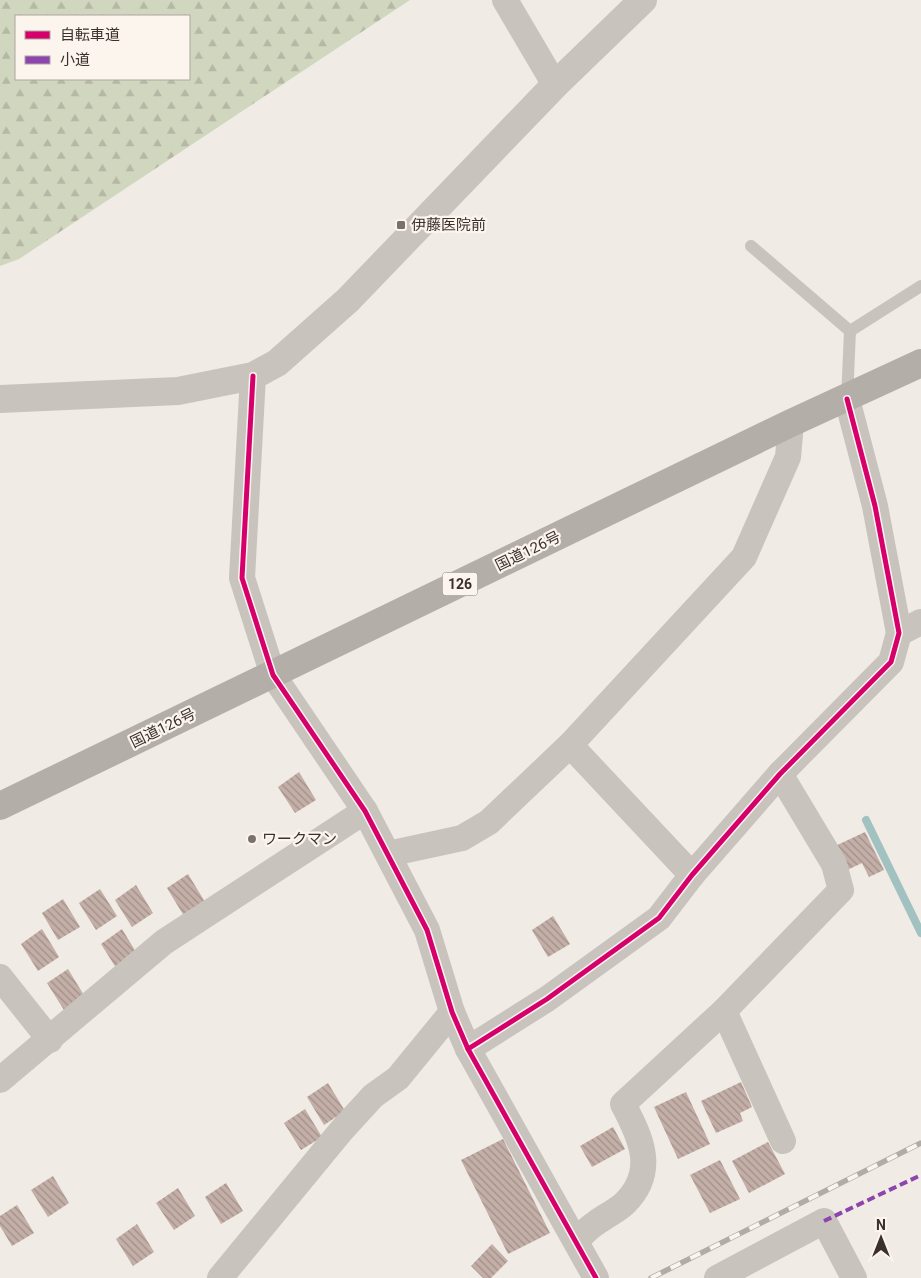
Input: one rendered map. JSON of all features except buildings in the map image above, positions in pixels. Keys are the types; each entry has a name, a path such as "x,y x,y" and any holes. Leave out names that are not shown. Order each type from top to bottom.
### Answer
{"highway":[{"name":"国道126号","path":"0,806 921,363"}],"street":[{"path":"505,0 555,84"},
{"path":"0,399 178,391 253,376 276,363 348,300 555,84 643,0"},
{"path":"253,376 242,578 273,675 365,811 427,930 452,1012 468,1049 596,1278"},
{"path":"468,1049 547,999 659,918 692,874 780,774 891,662 910,628 846,399"},
{"path":"388,854 462,838 489,822 570,746 744,556 788,457 791,424"},
{"path":"570,746 692,874"},
{"path":"576,1241 593,1224 624,1204 640,1184 644,1161 638,1133 622,1104 724,1011 841,890 834,864 780,774"},
{"path":"0,1080 50,1040 164,942 365,811"},
{"path":"0,977 50,1040"},
{"path":"724,1011 783,1141"},
{"path":"220,1278 341,1131 373,1096 398,1078 452,1012"},
{"path":"717,1278 824,1221 854,1278"}],"lane":[{"path":"751,246 850,331"},
{"path":"850,331 921,286"},
{"path":"846,399 850,331"}],"green space":[{"path":"0,0 410,0 19,259 0,266"}],"waterway":[{"path":"866,820 921,933"}],"railway":[{"path":"651,1278 921,1143"}],"marked path":[{"path":"824,1221 921,1175"}],"cycle path":[{"path":"253,376 242,578 273,675 365,811 427,930 452,1012 468,1049 596,1278"},
{"path":"468,1049 547,999 659,918 692,875 780,774 891,662 899,633 875,506 847,399"}],"place":[{"name":"伊藤医院前","path":"401,225"},
{"name":"ワークマン","path":"252,839"}]}
